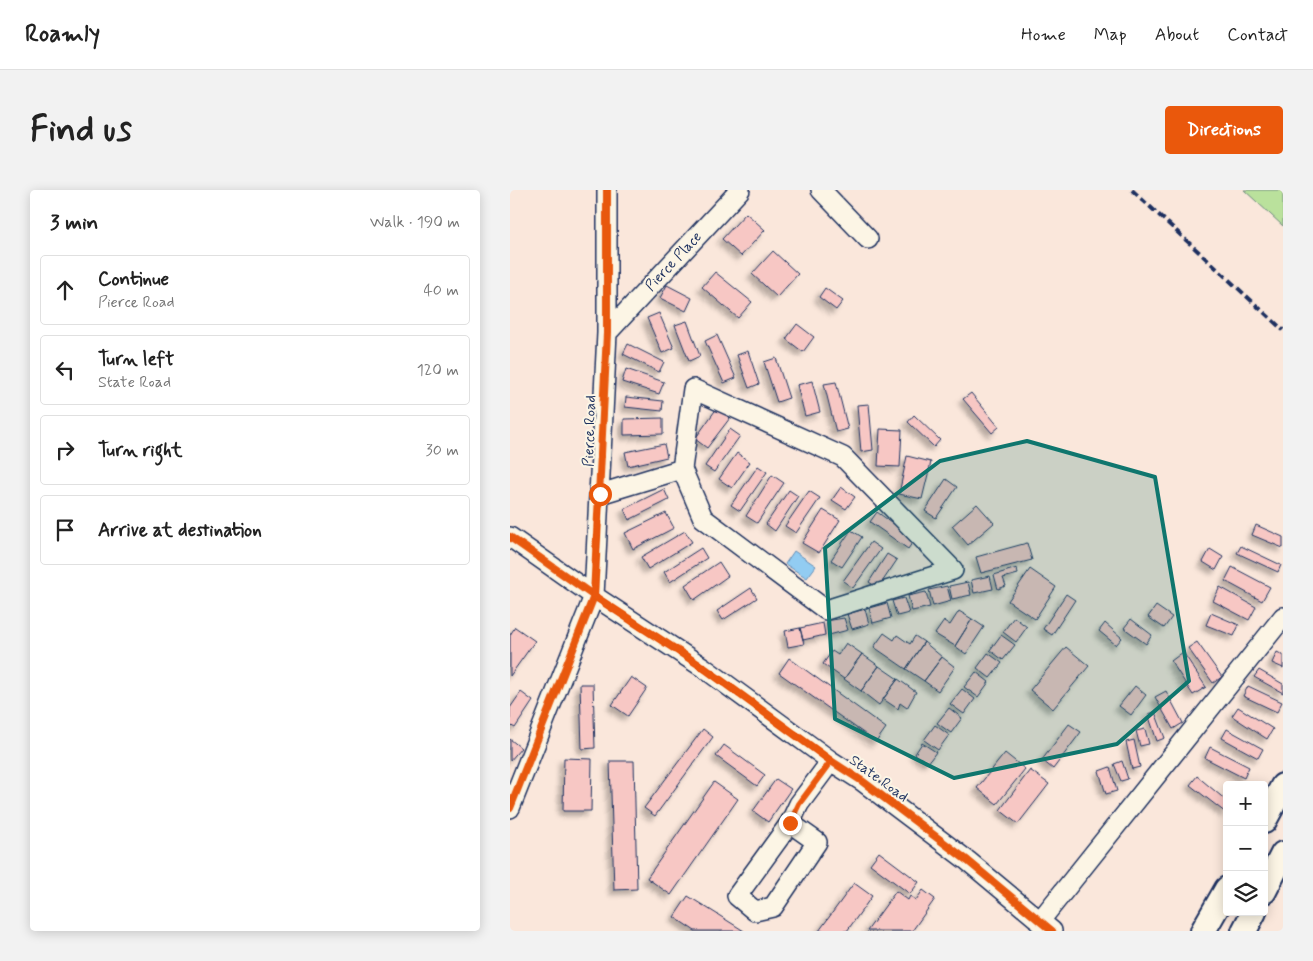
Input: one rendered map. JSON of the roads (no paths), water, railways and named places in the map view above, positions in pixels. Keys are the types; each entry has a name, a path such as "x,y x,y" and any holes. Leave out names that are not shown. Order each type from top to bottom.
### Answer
{"main road":[{"path":"1268,814 1283,786"},
{"path":"1273,884 1283,854"},
{"path":"1203,931 1223,896"},
{"path":"1244,931 1252,916"}],"street":[{"name":"Pierce Road","path":"510,808 594,596 607,333 607,190"},
{"name":"Pierce Place","path":"607,333 740,190"},
{"path":"821,190 868,239"},
{"path":"693,389 843,457 953,570 826,610 703,518 682,469 693,389"},
{"path":"600,494 682,469"},
{"name":"State Road","path":"510,537 594,596 704,668 831,761 862,781 968,861 1046,926"},
{"path":"1046,926 1283,617"},
{"path":"790,823 817,842 773,907 755,911 737,896 790,823 799,804 831,761"}],"water":[{"path":"794,551 816,566 807,578 785,564"}],"railway":[{"path":"1132,190 1283,330"}]}
